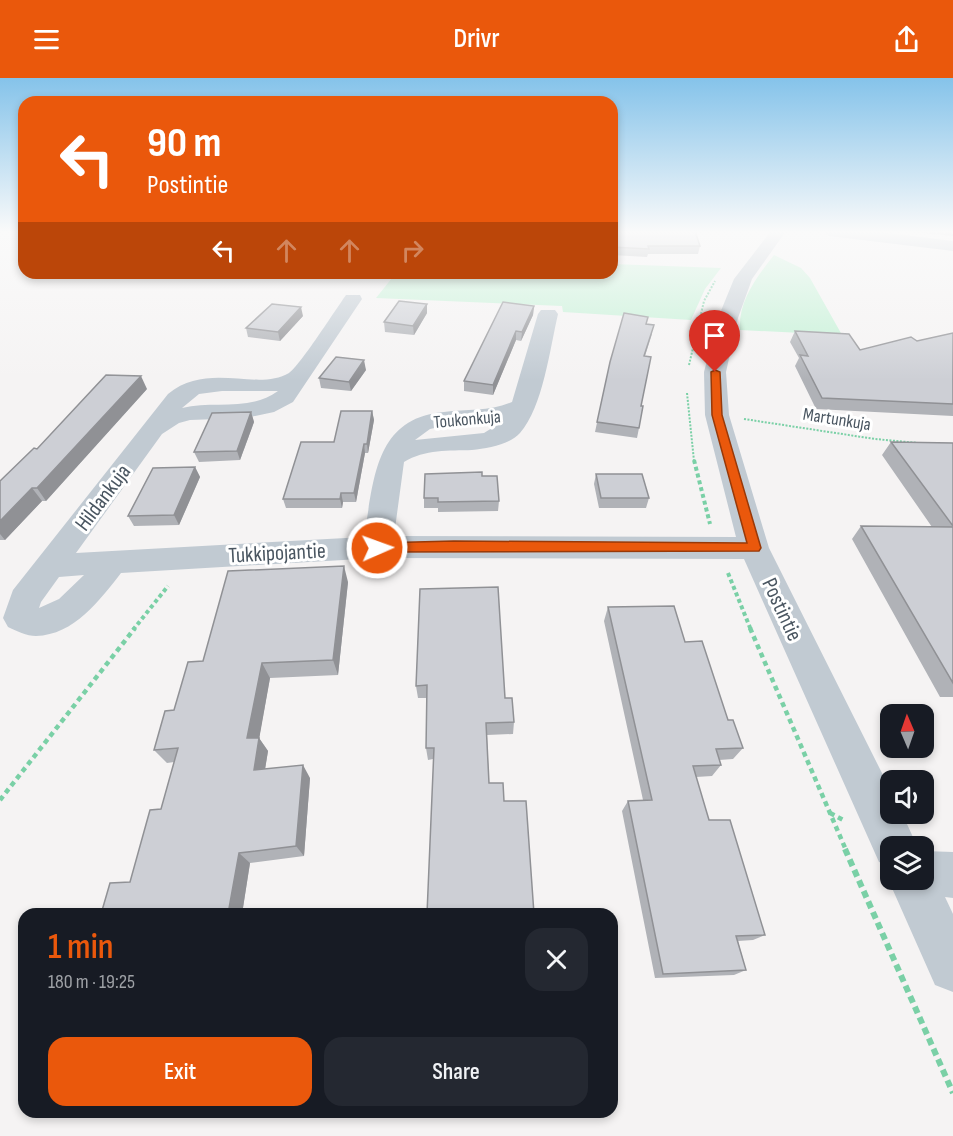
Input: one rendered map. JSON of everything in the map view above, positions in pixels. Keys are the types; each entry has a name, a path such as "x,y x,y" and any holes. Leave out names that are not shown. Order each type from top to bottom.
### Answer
{"street":[{"name":"Postintie","path":"742,280 728,318 715,372 717,415 754,548 890,836"},
{"name":"Hildankuja","path":"113,562 87,593 64,613 37,623 20,618 25,599 153,429 170,418 189,413 245,411 266,407 285,397 353,299"},
{"name":"Toukonkuja","path":"377,548 392,458 406,449 422,445 484,442 511,428 521,407 548,314"},
{"name":"Tukkipojantie","path":"51,566 377,548 466,546 754,548"},
{"path":"934,874 953,874"},
{"path":"916,890 953,967"}],"path":[{"name":"Martunkuja","path":"717,415 875,439 919,443"},
{"path":"0,800 190,557"}],"green space":[{"path":"390,280 712,280 705,289 691,320 563,312 562,306 376,298"},
{"path":"811,280 842,335 740,330 745,299 755,281"}],"building":[{"path":"399,301 427,304 413,326 384,322"},
{"path":"503,302 534,306 522,332 516,331 493,385 464,381"},
{"path":"272,304 301,307 278,332 246,328"},
{"path":"624,313 648,317 646,324 654,325 644,356 651,357 639,428 597,422 610,362"},
{"path":"795,331 849,334 860,350 911,337 917,341 953,333 953,404 822,398 800,355 808,356"},
{"path":"336,357 364,360 349,382 319,378"},
{"path":"106,375 141,376 37,488 32,488 0,521 0,481 34,448 37,449"},
{"path":"341,411 372,411 367,444 364,444 354,493 341,493 340,499 283,499 301,442 334,442"},
{"path":"251,412 237,451 194,452 212,413"},
{"path":"891,442 953,443 953,526"},
{"path":"195,467 174,515 128,516 153,468"},
{"path":"482,472 482,476 497,476 499,501 438,502 438,498 424,498 425,474"},
{"path":"596,474 642,474 649,498 601,498"},
{"path":"861,526 953,527 953,683"},
{"path":"344,566 333,660 262,663 247,738 259,738 254,770 303,765 296,846 239,853 229,908 103,908 110,883 130,882 150,810 161,809 178,748 154,750 165,711 174,710 188,662 203,661 228,571"},
{"path":"498,587 505,698 512,698 514,722 486,723 489,783 503,783 504,801 526,801 534,908 427,908 434,748 426,748 427,685 416,686 420,589"},
{"path":"674,606 685,642 702,641 728,720 733,720 743,748 716,749 721,765 693,766 709,820 730,820 765,935 736,936 746,970 663,974 628,801 652,800 608,607"}],"route":[{"path":"377,548 454,546 754,548 717,415 715,372"}]}
